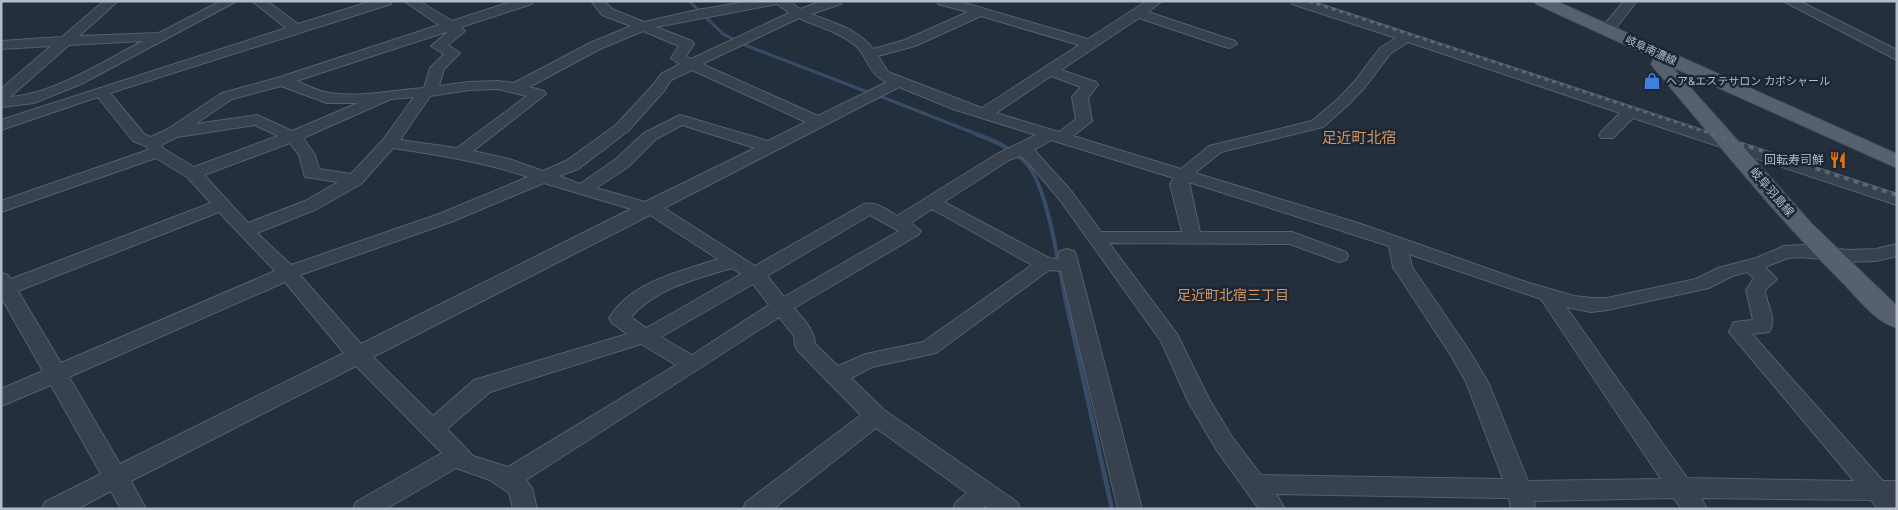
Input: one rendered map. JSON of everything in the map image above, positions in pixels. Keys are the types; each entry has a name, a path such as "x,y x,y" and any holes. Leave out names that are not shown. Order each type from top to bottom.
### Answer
{"main road":[{"name":"岐阜南濃線","path":"1542,1 1897,162"},
{"name":"岐阜羽島線","path":"1664,56 1660,64 1827,254 1862,290 1897,320"},
{"path":"1689,97 1692,87 1699,83 1725,87 1758,98"}],"street":[{"path":"1,98 112,1"},
{"path":"1,102 29,100 76,82 162,35 231,1"},
{"path":"258,1 296,29"},
{"path":"1,125 101,91 386,1"},
{"path":"245,232 311,205 354,180 389,143 428,92 437,68 453,53 438,46 458,31 410,1"},
{"path":"1,207 155,147 227,96 282,81 527,1"},
{"path":"597,1 607,12 687,44 678,58 818,122"},
{"path":"516,88 606,40 643,26 773,1"},
{"path":"781,1 798,13 847,35 861,44 870,54 876,69 883,76 958,106 1355,228 1548,295 1591,305 1607,304 1702,284 1725,272 1763,262 1784,252 1801,251 1849,256 1876,255 1897,250"},
{"path":"1,398 288,273 445,218 572,165 622,128 666,78 743,38 798,13 836,1"},
{"path":"944,1 1089,44"},
{"path":"984,114 1156,1"},
{"path":"1296,1 1897,200"},
{"path":"1607,30 1630,1"},
{"path":"1789,1 1897,56"},
{"path":"870,54 910,43 980,12"},
{"path":"1138,13 1230,44"},
{"path":"1,45 162,35"},
{"path":"1192,237 1180,184 1184,175 1201,158 1215,149 1317,124 1360,84 1385,51 1407,37"},
{"path":"898,223 1003,157 1056,136 1084,121 1080,97 1091,85 1049,71"},
{"path":"282,81 327,98 382,98"},
{"path":"54,509 898,82"},
{"path":"193,173 292,137 388,95 468,86 516,88 539,94 460,153"},
{"path":"101,91 139,138 193,173 245,232 288,273 358,356 458,455 466,462 498,473 520,488 525,509"},
{"path":"1607,135 1630,112"},
{"path":"174,132 257,120 292,137 300,144 307,156 311,173 354,180"},
{"path":"582,190 622,163 650,136 680,120 769,147"},
{"path":"622,128 650,136"},
{"path":"389,143 460,153 503,162 582,190 656,210 756,276 804,335 805,346 876,416 1008,509"},
{"path":"1023,149 1066,196 1170,339 1199,401 1224,443 1273,509"},
{"path":"931,202 1045,264"},
{"path":"134,509 3,286 222,205"},
{"path":"432,429 482,386 657,331 756,276 870,208 912,231 781,307 509,479"},
{"path":"1096,237 1292,238 1339,256"},
{"path":"1398,244 1403,267 1461,354 1477,382 1520,499"},
{"path":"692,364 643,336 619,318 627,307 656,288 733,260"},
{"path":"836,376 866,361 929,348 1045,264 1069,260 1130,509"},
{"path":"1750,265 1768,278 1757,286 1755,292 1764,321 1762,327 1741,327 1739,332 1887,491 1893,509"},
{"path":"1548,295 1695,509"},
{"path":"755,509 876,416"},
{"path":"366,509 458,455"},
{"path":"1255,484 1520,499 1681,488 1887,491"},
{"path":"965,509 984,492"}],"waterway":[{"path":"689,1 723,34 745,45 870,93"},
{"path":"877,95 979,135"},
{"path":"976,134 996,142 1015,153 1034,174 1041,190 1052,229 1066,302"},
{"path":"1066,301 1112,509"}],"railway":[{"path":"1309,1 1715,135"},
{"path":"1711,134 1897,195"}],"place":[{"name":"ヘア&エステサロン カポシャール","path":"1652,81"},
{"name":"回転寿司鮮","path":"1838,160"}],"district":[{"name":"足近町北宿","path":"1359,138"},
{"name":"足近町北宿三丁目","path":"1233,295"}]}
